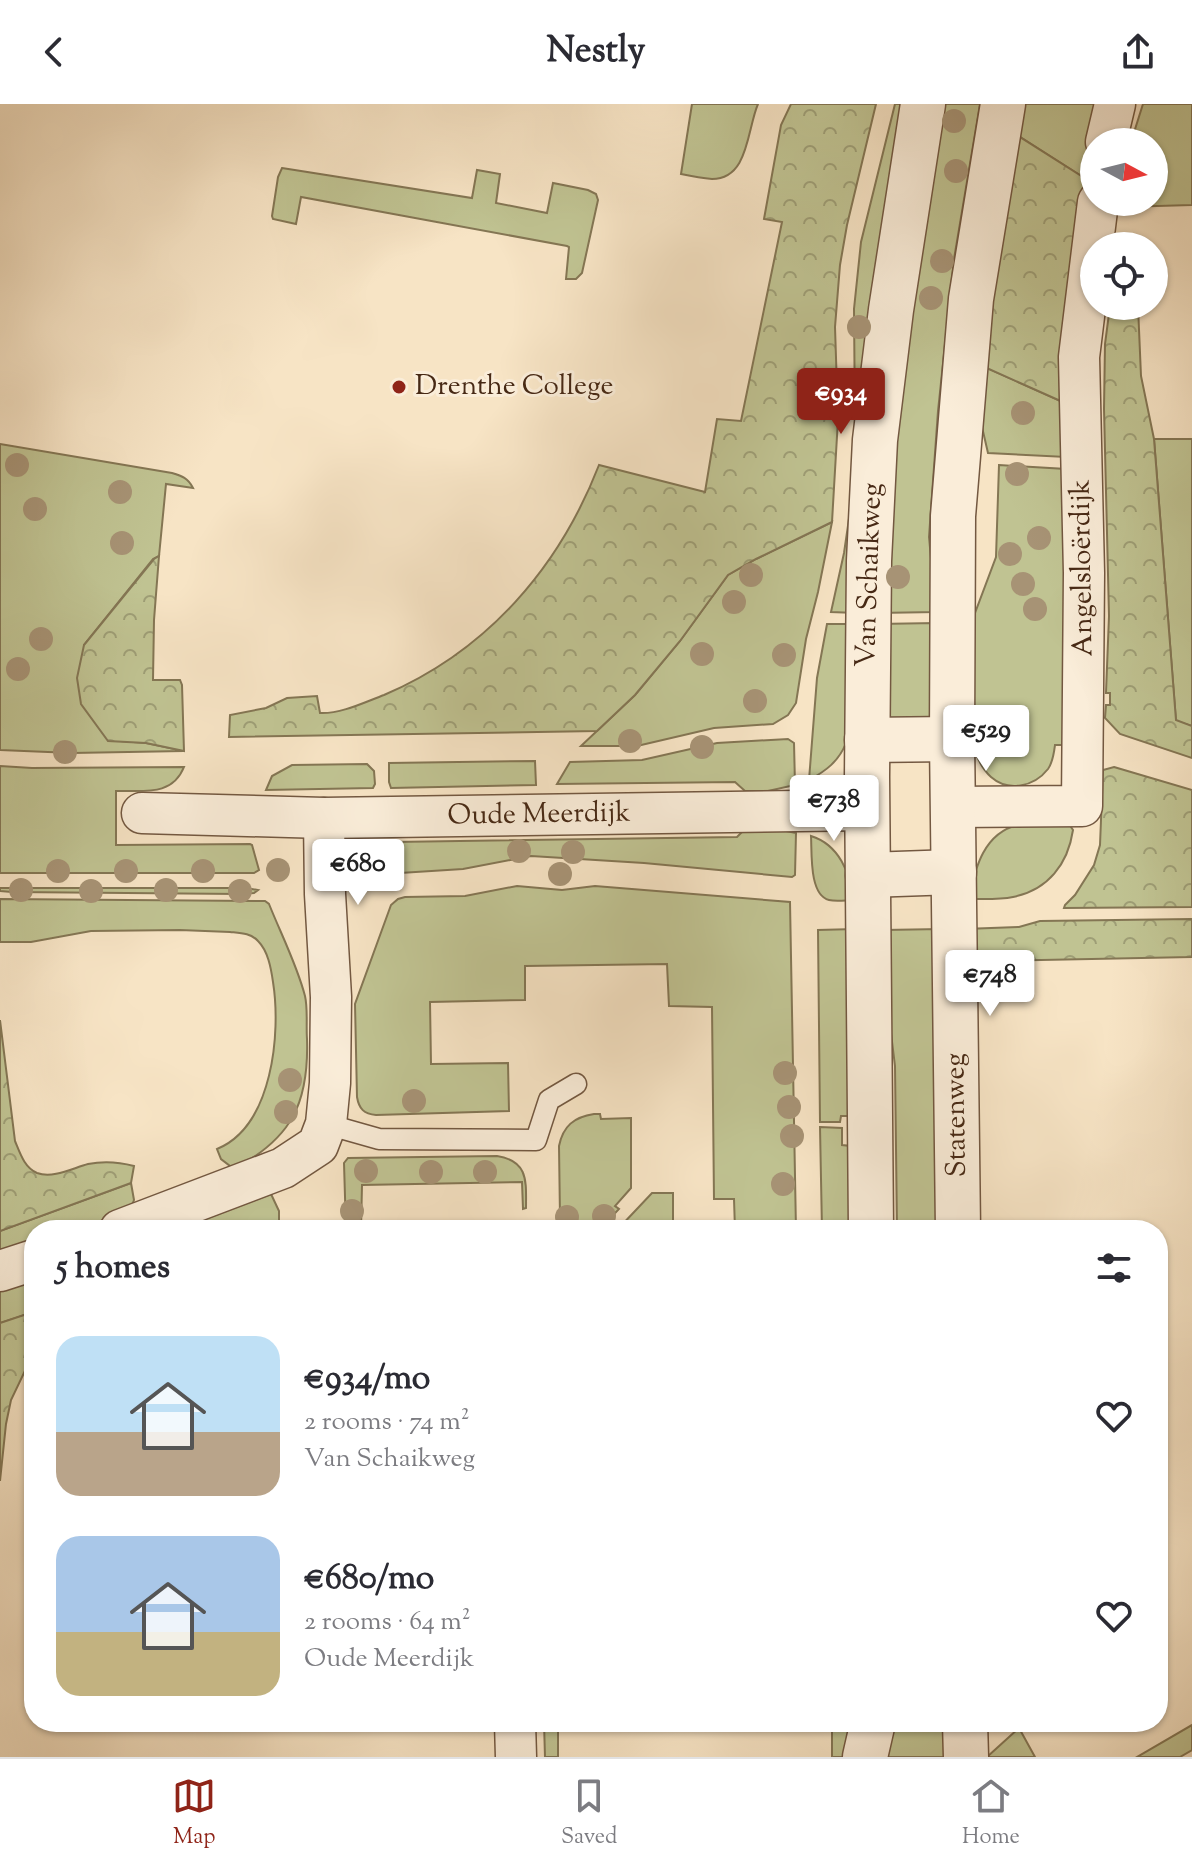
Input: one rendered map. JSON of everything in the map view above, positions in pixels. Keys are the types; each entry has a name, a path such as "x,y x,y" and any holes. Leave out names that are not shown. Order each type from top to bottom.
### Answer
{"street":[{"name":"Van Schaikweg","path":"868,810 869,561 875,440 891,310 923,104"},
{"path":"953,807 953,516 971,299 1003,104"},
{"path":"1109,128 1115,104"},
{"name":"Angelsloërdijk","path":"953,807 1082,806 1084,636 1079,357 1096,216"},
{"path":"867,740 952,739"},
{"name":"Statenweg","path":"953,807 958,1220"},
{"path":"868,810 871,1220"},
{"name":"Oude Meerdijk","path":"142,813 324,818 868,810"},
{"path":"146,1220 283,1168 318,1145 326,1124 330,1083 331,997 324,818"},
{"path":"868,875 954,872"},
{"path":"0,1271 24,1263"},
{"path":"515,1732 516,1757"},
{"path":"865,1757 871,1732"}],"lane":[{"path":"326,1124 379,1139 536,1140 549,1100 576,1084"}],"green space":[{"path":"692,104 758,104 740,162 724,177 712,179 681,174"},
{"path":"791,104 876,104 840,265 835,327 838,419 832,522 728,575 680,641 635,695 597,731 229,737 230,715 266,708 287,698 317,696 320,713 344,710 421,677 455,655 487,630 541,571 583,503 599,465 705,492 717,419 741,421 782,222 764,219 781,125"},
{"path":"895,104 907,104 856,613 831,612 850,512 855,427 854,309 861,242"},
{"path":"945,104 980,104 954,259 938,411 929,537 936,612 877,613 886,420"},
{"path":"1017,104 1100,104 1093,128 1080,128 1080,175 1012,132"},
{"path":"1143,104 1192,104 1192,205 1168,206 1168,128 1135,128"},
{"path":"1012,132 1080,175 1081,216 1067,335 1065,403 980,365"},
{"path":"282,168 472,198 477,170 500,174 496,203 547,213 553,183 588,190 596,194 598,200 582,273 576,279 566,279 567,246 301,197 296,224 273,219"},
{"path":"1108,320 1139,320 1141,376 1154,439 1176,720 1192,726 1192,758 1120,734 1105,718 1110,693 1106,693 1109,616 1105,344"},
{"path":"980,365 1065,403 1066,457 988,453 976,401"},
{"path":"1154,439 1192,439 1192,726 1176,721"},
{"path":"0,444 172,473 184,478 193,488 166,484 159,556 153,559 84,645 108,740 146,743 184,751 72,753 0,750"},
{"path":"999,465 1066,469 1065,745 1055,745 1048,769 1036,780 1013,786 998,782 984,770 972,744 972,621 996,557"},
{"path":"832,522 806,639 796,703 788,715 773,724 714,728 637,746 581,746 635,695 680,641 728,575"},
{"path":"159,556 153,680 180,680 184,751 146,743 108,741 81,704 77,678 84,645"},
{"path":"936,623 940,721 879,725 877,624"},
{"path":"827,624 855,624 846,743 831,765 809,780 817,678"},
{"path":"788,739 794,743 795,785 768,791 745,791 735,782 557,784 570,762 642,760 717,743"},
{"path":"535,761 536,785 391,788 389,782 389,763"},
{"path":"367,764 374,771 373,788 266,790 272,776 292,765"},
{"path":"0,766 184,767 179,777 164,788 116,791 116,845 250,844 259,870 254,873 0,873"},
{"path":"1114,767 1192,790 1192,907 1064,908 1094,865 1100,845 1103,770"},
{"path":"1069,824 1073,830 1066,854 1046,882 1013,897 968,899 982,854 996,836 1018,825"},
{"path":"746,828 796,833 795,875 531,856 463,869 400,873 389,872 385,868 393,842 737,837"},
{"path":"811,836 829,846 842,861 855,900 829,900 818,890 813,872"},
{"path":"517,886 562,890 595,886 790,902 796,1220 735,1220 734,1199 714,1199 712,1007 669,1006 667,964 525,966 525,1000 430,1002 431,1064 508,1063 509,1111 376,1115 365,1112 357,1097 355,1004 391,905 405,897 465,896"},
{"path":"0,888 258,890 240,894 12,892 0,891"},
{"path":"0,899 265,901 269,904 298,973 306,1006 305,1082 293,1116 283,1131 270,1145 234,1169 221,1159 217,1149 236,1137 250,1120 269,1076 274,1051 276,1026 272,977 267,955 255,938 230,932 91,931 31,942 0,942"},
{"path":"1192,919 1192,957 986,961 974,949 965,929 1019,927 1040,921"},
{"path":"855,929 858,1116 841,1116 840,1122 820,1122 818,930"},
{"path":"941,929 948,1220 897,1220 895,1066 881,952 884,930"},
{"path":"0,1020 15,1141 29,1167 37,1173 50,1175 94,1163 134,1166 131,1183 0,1231"},
{"path":"600,1114 601,1119 631,1118 631,1188 615,1206 619,1209 609,1220 562,1220 560,1217 559,1146 563,1133 581,1117"},
{"path":"820,1127 842,1128 842,1145 851,1146 858,1220 822,1220"},
{"path":"497,1156 515,1163 524,1174 526,1208 523,1209 522,1182 362,1185 361,1220 346,1220 344,1163 348,1158"},
{"path":"131,1183 134,1200 124,1213 103,1220 30,1220"},
{"path":"652,1193 673,1193 673,1220 627,1220"},
{"path":"271,1194 279,1211 279,1220 202,1220"},
{"path":"24,1222 24,1246 0,1254 0,1231"},
{"path":"24,1280 24,1315 0,1323 0,1288"},
{"path":"24,1315 24,1373 11,1400 0,1481 0,1323"},
{"path":"1192,1725 1192,1750 1180,1757 1137,1757"},
{"path":"544,1732 558,1732 558,1757 545,1757"},
{"path":"832,1732 858,1732 853,1757 832,1757"},
{"path":"879,1732 952,1732 953,1757 875,1757"},
{"path":"1015,1732 1021,1732 1035,1757 987,1757"}],"place":[{"name":"Drenthe College","path":"399,387"}]}
